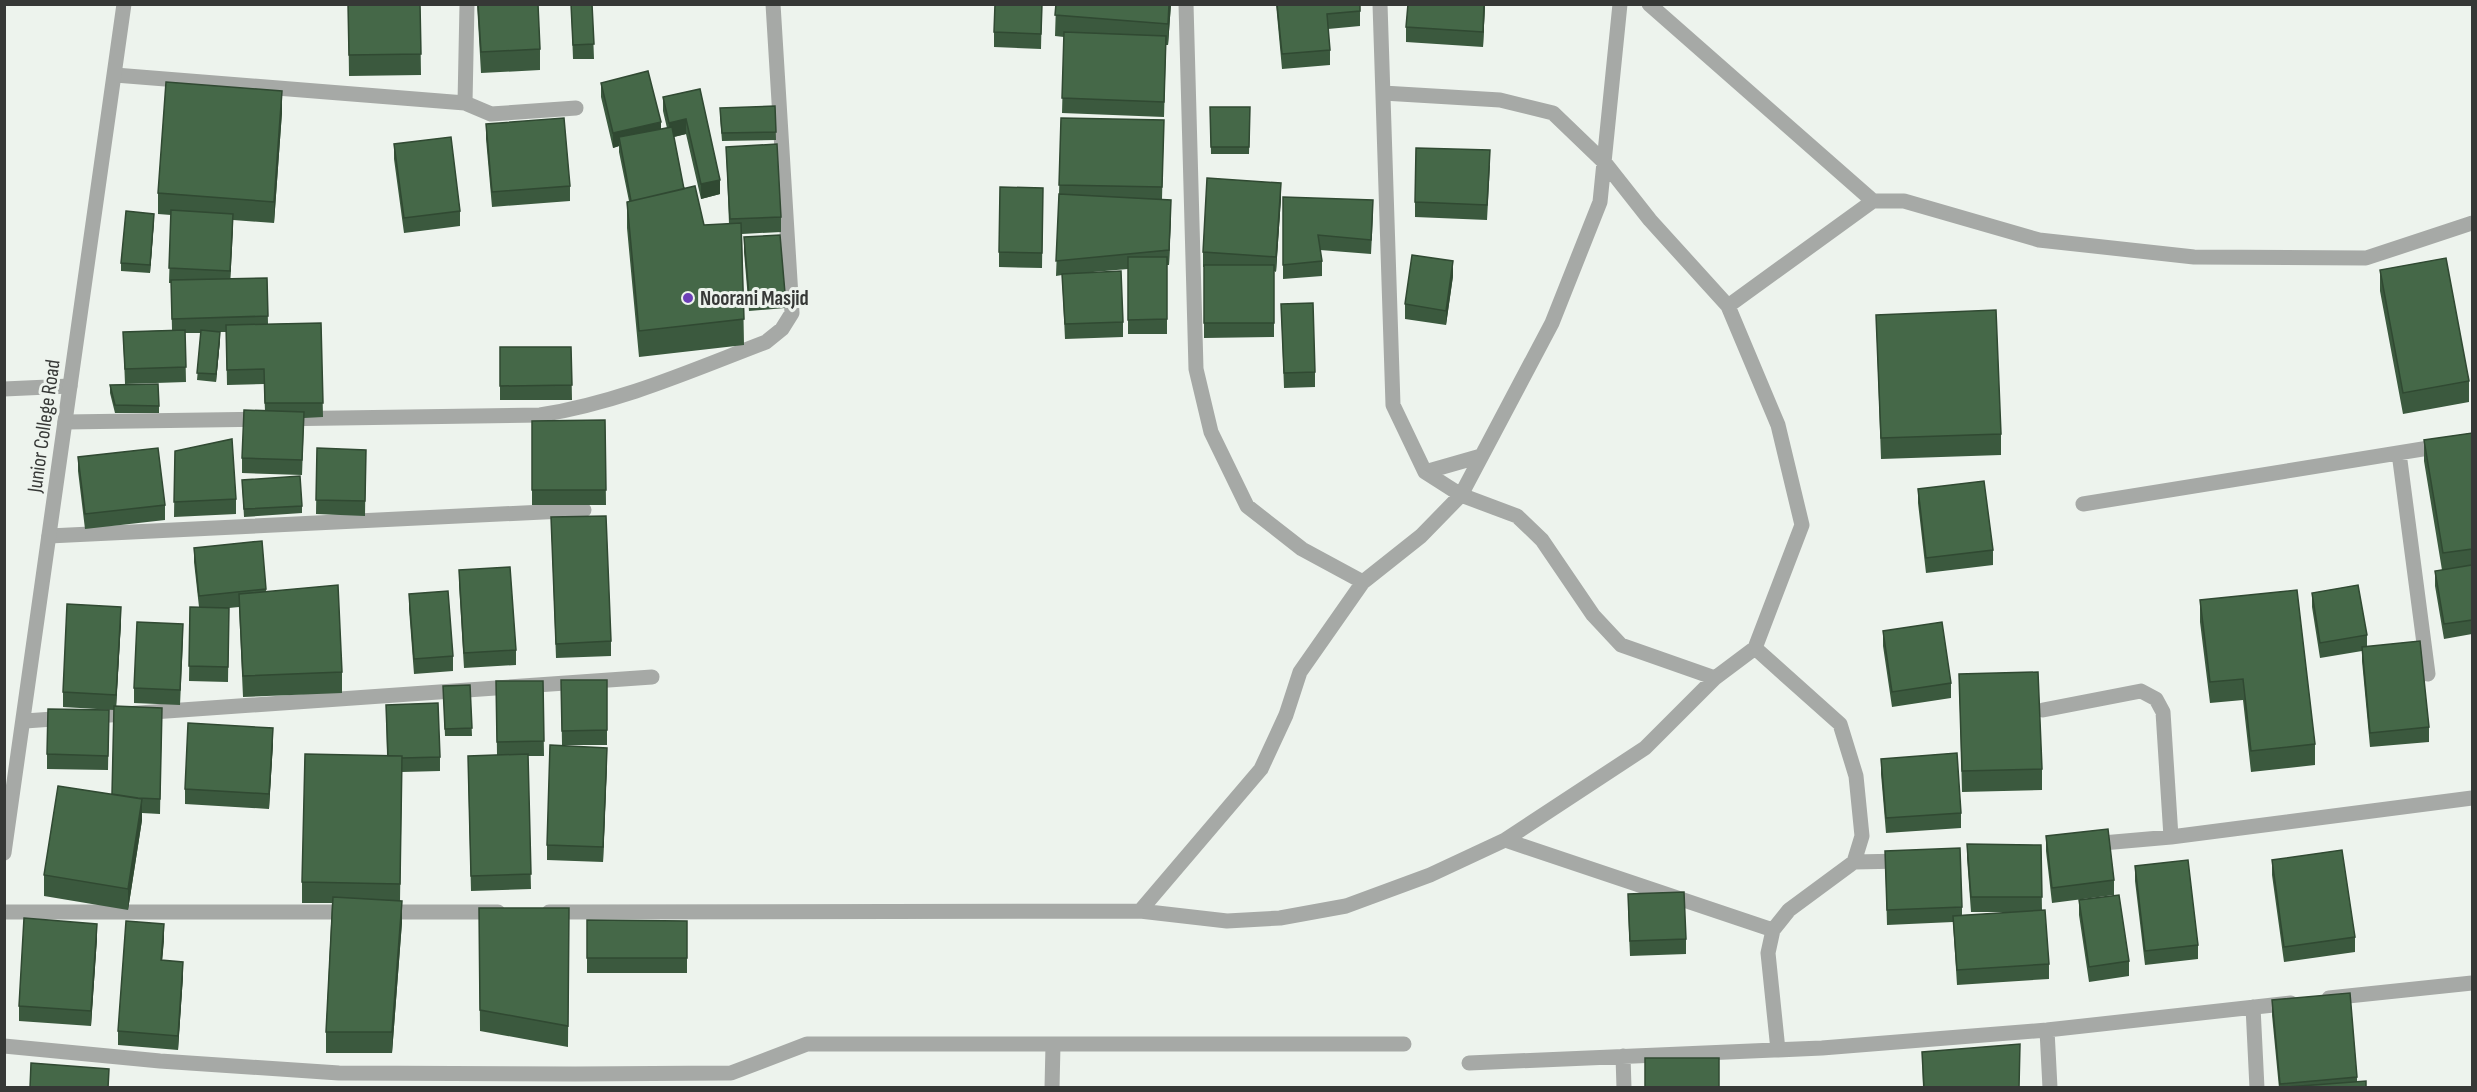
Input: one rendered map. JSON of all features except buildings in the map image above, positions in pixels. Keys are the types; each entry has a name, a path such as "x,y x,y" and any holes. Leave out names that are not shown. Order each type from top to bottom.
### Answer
{"street":[{"name":"Junior College Road","path":"4,853 25,721 124,4"},
{"path":"465,103 466,4"},
{"path":"65,422 540,415 582,409 620,398 766,342 782,329 792,313 773,4"},
{"path":"1186,4 1196,369 1211,432 1247,506 1302,549 1363,582"},
{"path":"1380,4 1394,405 1425,472 1461,495 1517,516 1542,540 1593,615 1621,645 1715,678"},
{"path":"1140,911 1261,769 1286,715 1300,672 1363,582 1421,536 1461,495 1552,323 1600,202 1620,4"},
{"path":"1649,4 1873,201"},
{"path":"114,75 465,103 491,114 576,108"},
{"path":"4,912 1140,911 1227,921 1291,916 1346,906 1430,875 1505,840 1645,748 1715,678 1755,648 1802,525 1778,425 1728,306 1650,220 1605,163 1553,113 1500,100 1383,93"},
{"path":"1728,306 1873,201 1904,201 2039,240 2194,257 2366,258 2472,223"},
{"path":"4,389 70,386"},
{"path":"2083,504 2472,441"},
{"path":"2399,453 2428,674"},
{"path":"1425,472 1481,456"},
{"path":"49,536 584,510"},
{"path":"1755,648 1840,724 1856,776 1862,836 1854,862"},
{"path":"25,721 652,677"},
{"path":"2043,710 2141,691 2157,699 2163,712 2171,837"},
{"path":"2077,846 2171,837 2472,798"},
{"path":"1505,840 1773,930"},
{"path":"1778,1050 1768,953 1773,930 1789,910 1854,862 1924,860"},
{"path":"1469,1063 1778,1050 2047,1030 2472,983"},
{"path":"2253,1007 2258,1088"},
{"path":"2047,1030 2050,1088"},
{"path":"4,1046 160,1061 339,1073 586,1074 731,1073 807,1044 1404,1044"},
{"path":"1052,1088 1053,1045"},
{"path":"1623,1056 1624,1088"}],"place":[{"name":"Noorani Masjid","path":"688,298"}]}
